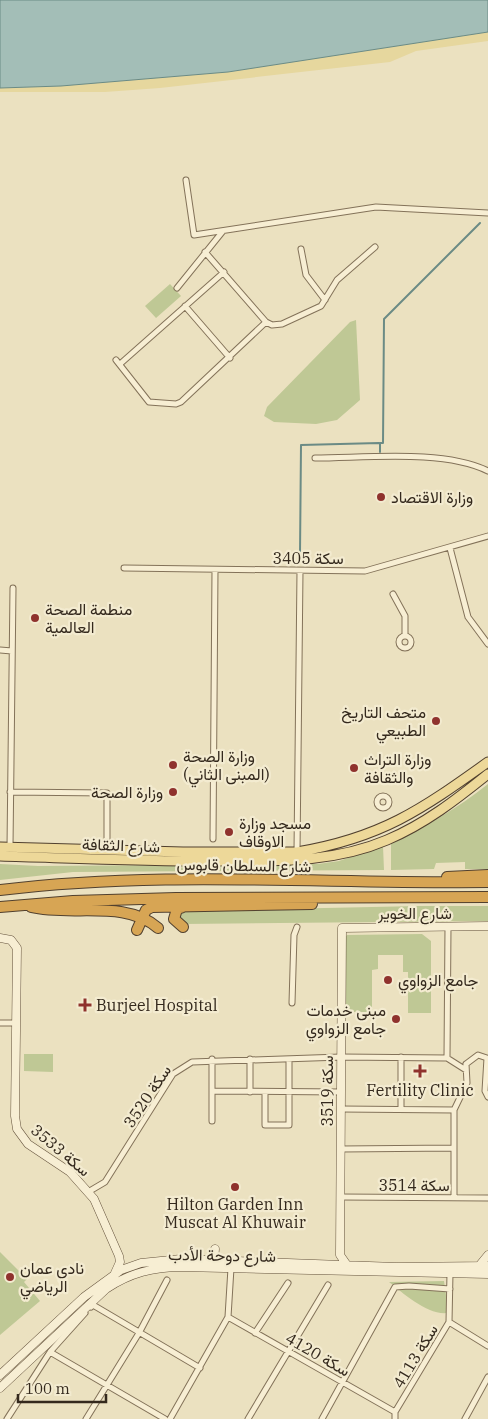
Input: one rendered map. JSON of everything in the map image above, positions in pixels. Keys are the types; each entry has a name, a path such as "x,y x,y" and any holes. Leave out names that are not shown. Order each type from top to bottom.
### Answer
{"highway":[{"path":"433,883 456,876 488,875"},
{"name":"شارع السلطان قابوس","path":"0,890 70,882 166,879 433,883 488,882"},
{"name":"شارع السلطان قابوس","path":"0,907 21,904 167,898 488,897"},
{"path":"137,930 146,910 152,907 291,905 396,898"},
{"path":"21,904 44,910 118,912 142,917 158,928"},
{"path":"183,927 174,918 177,909 186,906"}],"main road":[{"name":"شارع الثقافة","path":"0,847 297,852 351,840 397,823 429,804 488,762"},
{"name":"شارع الثقافة","path":"0,856 230,861 297,861 330,857 376,845 414,826 450,804 488,774"},
{"path":"230,861 291,858 297,852 304,857 330,857"},
{"name":"شارع الخوير","path":"342,928 488,926"},
{"name":"سكة 3519","path":"340,1254 342,928"},
{"name":"سكة 3533","path":"0,938 11,940 17,948 17,1129 28,1144 70,1172 94,1199 119,1256"},
{"path":"214,1260 215,1249"},
{"path":"332,1264 340,1254 347,1265"},
{"path":"479,1266 488,1255"},
{"path":"119,1256 127,1262 141,1263"},
{"path":"115,1274 120,1262 119,1256"},
{"name":"شارع دوحة الأدب","path":"0,1375 84,1297 115,1274 141,1263 181,1259 347,1265 488,1266"},
{"name":"شارع دوحة الأدب","path":"0,1388 93,1298 120,1280 147,1270 162,1267 488,1274"}],"street":[{"path":"186,180 194,235 376,207 488,213"},
{"path":"177,288 223,231"},
{"path":"205,252 266,322 272,325 282,324 321,306 337,280 375,247"},
{"path":"301,249 306,275 325,300"},
{"path":"224,272 118,362 148,402 176,404 182,402 266,322"},
{"path":"185,306 230,358"},
{"path":"315,458 401,457 450,460 474,464 488,471 488,464"},
{"name":"سكة 3405","path":"124,568 365,571 488,536"},
{"path":"450,548 468,617 488,644"},
{"path":"213,839 215,570"},
{"path":"297,852 300,571"},
{"path":"10,847 13,588"},
{"path":"393,594 405,616 405,636"},
{"path":"0,650 12,651"},
{"path":"10,792 107,793 107,850"},
{"path":"292,1003 294,935 297,927"},
{"path":"448,927 447,1058 465,1067"},
{"path":"0,1023 16,1023"},
{"path":"465,1067 478,1056 487,1057 485,1091 488,1097"},
{"path":"401,1057 401,1110"},
{"name":"سكة 3520","path":"88,1192 105,1182 173,1074 192,1062 212,1059 447,1058"},
{"path":"212,1059 212,1120"},
{"path":"250,1059 250,1092"},
{"path":"266,1092 265,1125 289,1125 289,1059"},
{"path":"454,1198 454,1110 467,1083 465,1067"},
{"path":"212,1091 341,1092"},
{"path":"341,1109 454,1110"},
{"path":"341,1149 454,1148"},
{"name":"سكة 3514","path":"341,1197 488,1198"},
{"path":"170,1419 228,1317 231,1268"},
{"name":"سكة 4113","path":"395,1419 396,1412 449,1322 450,1274"},
{"path":"86,1419 105,1384 139,1333 168,1280"},
{"path":"255,1333 288,1283"},
{"path":"248,1419 328,1285"},
{"path":"322,1419 396,1287 450,1289"},
{"path":"7,1419 50,1352 93,1305 200,1368"},
{"name":"سكة 4120","path":"228,1317 396,1412"},
{"path":"449,1322 488,1346"},
{"path":"50,1352 165,1419"},
{"path":"466,1419 466,1414 488,1377"}],"green space":[{"path":"170,284 181,296 156,318 145,306"},
{"path":"356,320 360,400 337,420 316,424 274,422 264,416 267,407 350,322"},
{"path":"488,784 488,869 465,869 465,862 436,863 434,869 391,870 391,844 453,809"},
{"path":"383,846 384,870 73,872 0,880 0,864 38,866 318,864 339,861"},
{"path":"488,906 488,921 183,924 179,914 183,911"},
{"path":"422,934 431,941 431,1013 408,1013 408,972 403,972 403,955 378,955 378,969 372,970 372,1012 344,1012 345,938 347,935"},
{"path":"24,1054 53,1054 53,1072 24,1071"},
{"name":"نادي عمان الرياضي","path":"0,1252 27,1279 24,1282 40,1301 0,1335"},
{"path":"444,1281 447,1313 431,1311 408,1297 389,1282"}],"sand":[{"path":"488,32 488,41 416,51 390,62 160,88 105,92 0,92 0,88 61,86 228,72"}],"water":[{"path":"0,0 488,0 488,32 228,72 61,86 0,88"}],"waterway":[{"path":"380,452 380,443 383,443 384,319 480,223"},
{"path":"300,554 301,445 379,443"}],"place":[{"name":"وزارة الاقتصاد","path":"381,497"},
{"name":"منطمة الصحة العالمية","path":"35,618"},
{"name":"متحف التاريخ الطبيعي","path":"436,721"},
{"name":"وزارة الصحة (المبنى الثاني)","path":"173,765"},
{"name":"وزارة التراث والثقافة","path":"354,768"},
{"name":"وزارة الصحة","path":"173,792"},
{"name":"مسجد وزارة الاوقاف","path":"229,832"},
{"name":"جامع الزواوي","path":"388,980"},
{"name":"Burjeel Hospital","path":"85,1005"},
{"name":"مبنى خدمات جامع الزواوي","path":"396,1019"},
{"name":"Fertility Clinic","path":"420,1071"},
{"name":"Hilton Garden Inn Muscat Al Khuwair","path":"235,1187"},
{"name":"نادي عمان الرياضي","path":"10,1277"}]}
